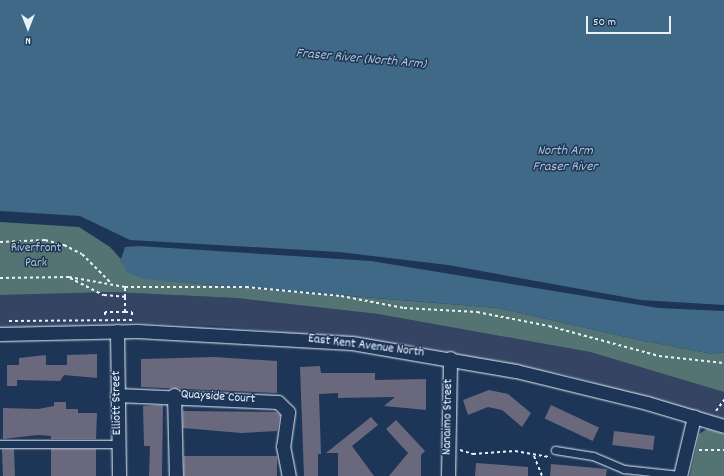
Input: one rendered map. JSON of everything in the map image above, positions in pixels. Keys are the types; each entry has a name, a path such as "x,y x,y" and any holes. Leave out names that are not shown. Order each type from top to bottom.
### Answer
{"street":[{"name":"East Kent Avenue North","path":"0,334 117,330 352,343 450,358 581,386 724,426"},
{"name":"Elliott Street","path":"117,330 119,476"},
{"name":"Nanaimo Street","path":"448,476 450,358"},
{"name":"Quayside Court","path":"117,395 174,395 282,404 289,417 283,446 289,476"},
{"name":"Quayside Court","path":"174,395 176,476"},
{"path":"680,475 694,417"}],"lane":[{"path":"0,444 118,444"},
{"path":"555,450 592,456 624,469 680,475"}],"path":[{"path":"0,242 45,240 64,245 82,254 112,284"},
{"path":"69,277 104,295 125,297"},
{"path":"0,278 69,277 125,287 246,287 341,296 404,308 477,312 549,326 659,356 724,363"},
{"path":"125,287 125,312"},
{"path":"104,318 104,312 132,312 132,323"},
{"path":"0,321 132,317"},
{"path":"712,415 724,400"},
{"path":"460,450 473,454 515,451 534,456 553,457 555,450"},
{"path":"696,450 724,450"},
{"path":"534,456 542,476"}],"shaded area":[{"path":"112,292 237,298 378,314 590,352 724,392 724,419 566,375 396,343 216,326 132,323 0,327 0,295"}],"green space":[{"name":"Riverfront Park","path":"0,221 80,225 512,306 164,281 498,308 639,340 713,354 724,352 724,392 590,352 378,314 237,298 112,292 0,295"},
{"path":"707,429 724,434 724,476 690,476 699,434"}],"water":[{"name":"North Arm Fraser River","path":"0,0 724,0 724,352 713,354 639,340 498,308 143,279 127,272 112,246 80,225 0,221"}],"pier":[{"path":"0,211 80,216 130,240 339,252 448,265 641,300 724,305 724,311 658,308 371,261 139,246 125,247 121,259 110,247 79,227 0,222"}],"building":[{"path":"97,354 97,378 64,375 60,381 17,380 17,386 7,386 7,365 19,365 19,358 46,355 46,365 67,365 67,355"},
{"path":"215,357 277,361 277,393 141,387 141,359"},
{"path":"320,366 321,373 375,373 375,380 426,379 426,410 384,406 395,397 338,398 338,393 319,394 321,454 318,454 318,476 304,476 300,367"},
{"path":"489,390 508,394 531,413 522,427 502,410 488,407 468,415 463,400"},
{"path":"54,402 66,402 66,409 78,409 78,413 97,413 96,439 51,439 51,436 38,435 3,439 3,408 38,409 54,406"},
{"path":"163,405 162,476 149,476 150,446 144,446 143,406"},
{"path":"551,405 599,427 593,441 545,419"},
{"path":"183,411 276,412 280,415 277,431 241,433 183,428"},
{"path":"371,417 378,425 352,446 374,476 338,476 338,453 326,453"},
{"path":"396,420 425,451 421,455 421,476 389,476 408,453 386,429"},
{"path":"614,431 655,436 653,450 612,445"},
{"path":"2,449 14,449 15,476 3,476"},
{"path":"51,449 96,449 96,476 51,476"},
{"path":"184,456 277,456 277,476 184,476"},
{"path":"476,463 528,467 528,476 475,476"},
{"path":"551,464 607,469 606,476 550,476"}],"water label":[{"name":"Fraser River (North Arm)","path":"361,59"}]}
